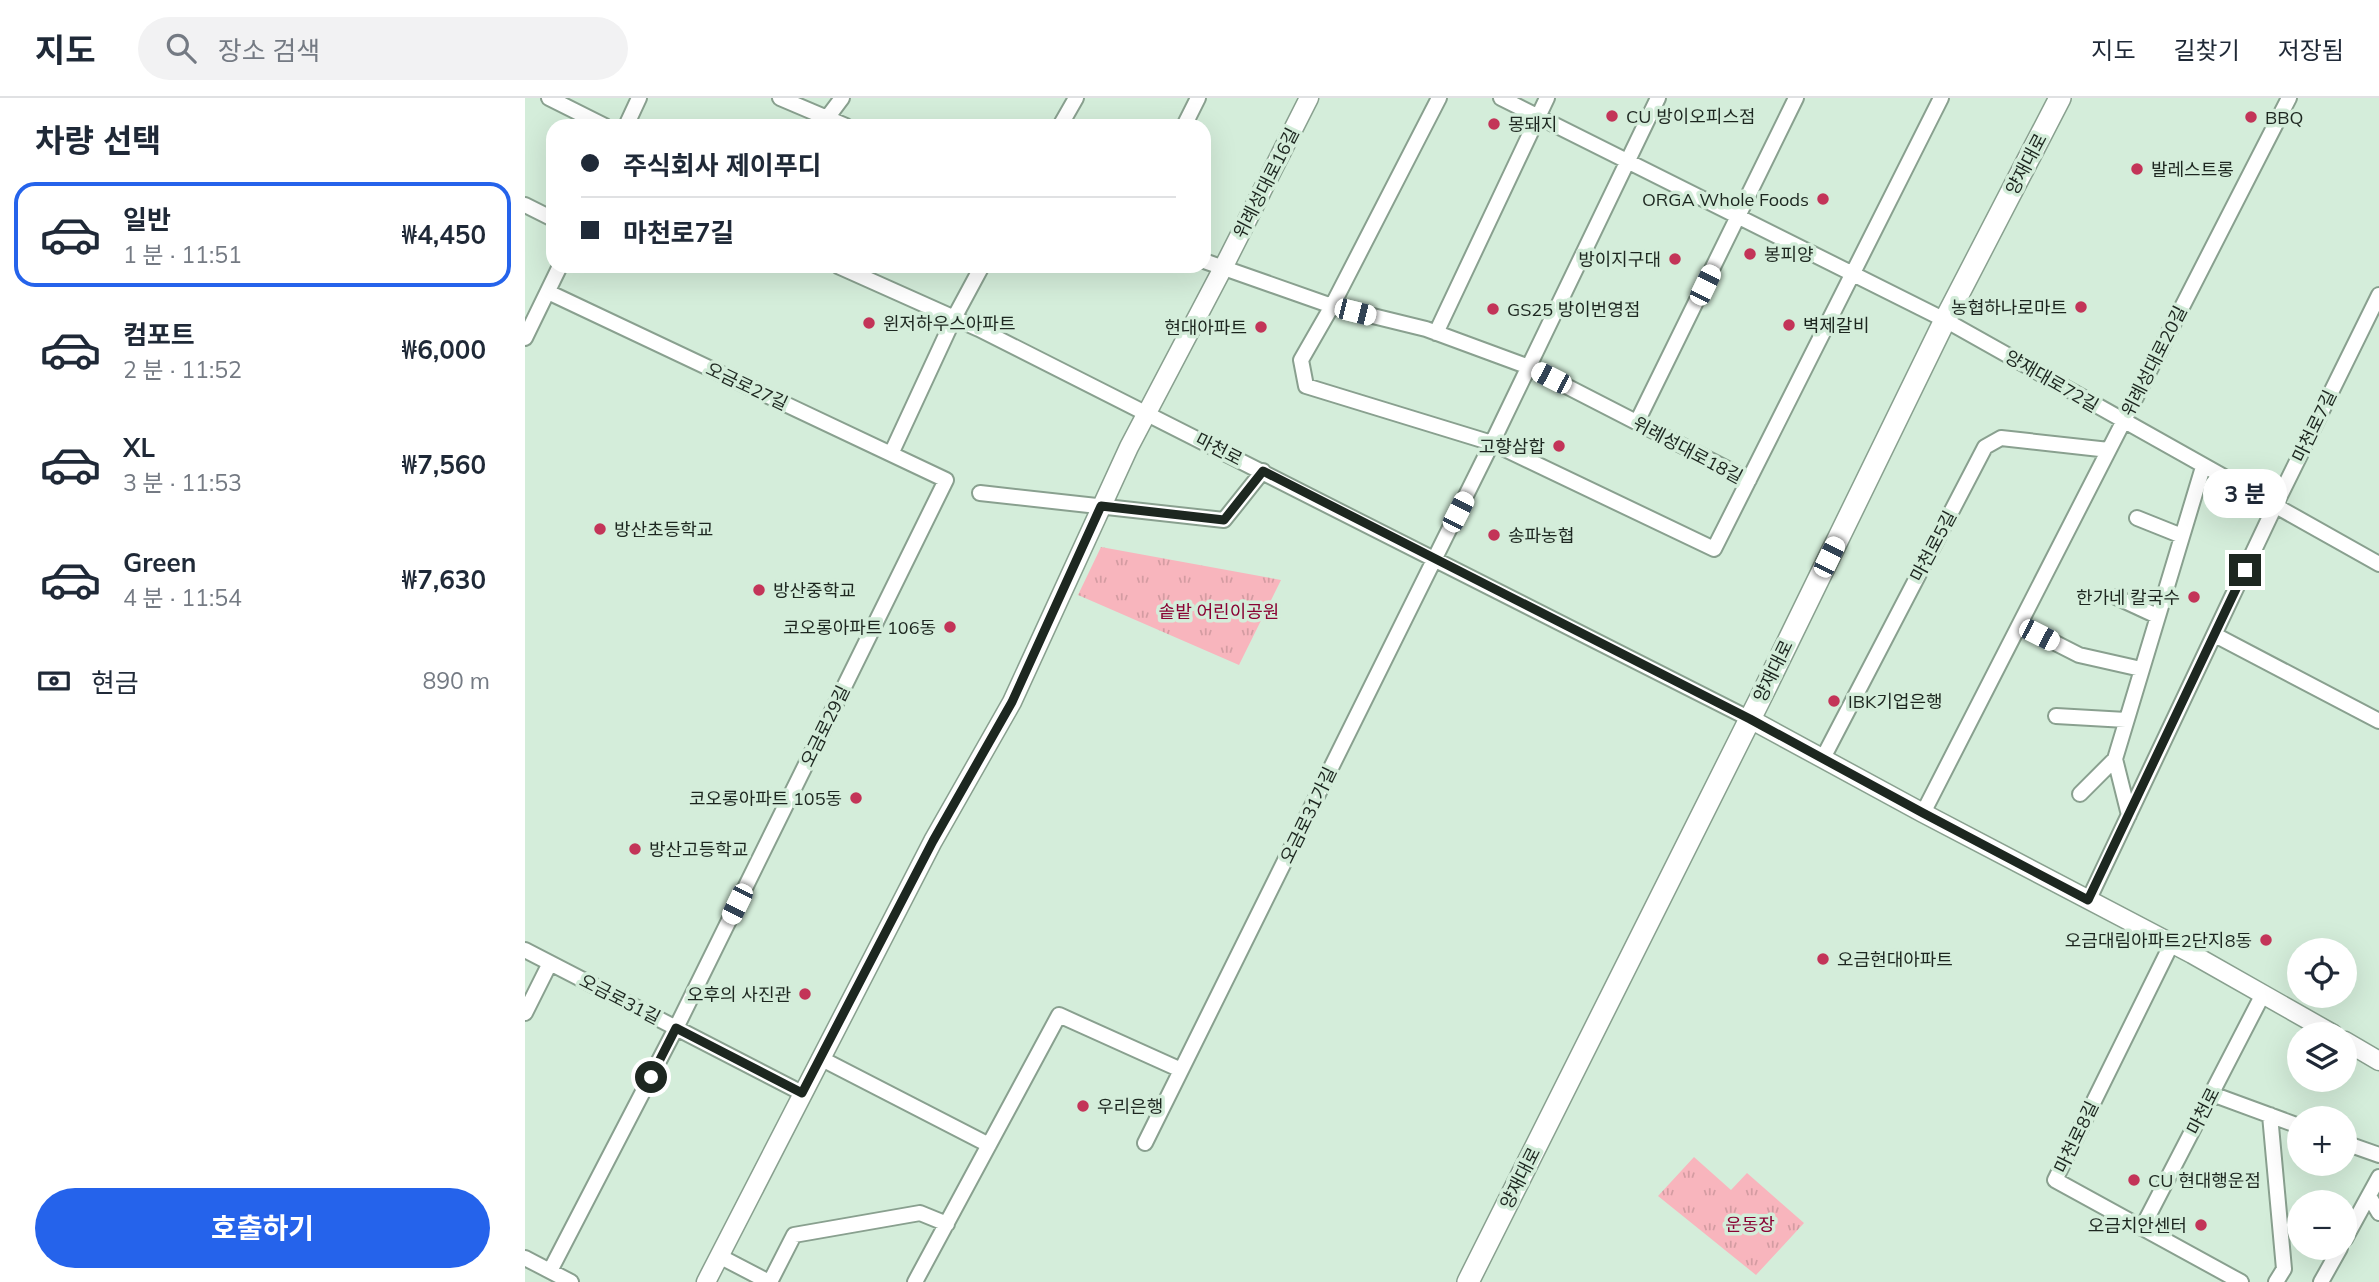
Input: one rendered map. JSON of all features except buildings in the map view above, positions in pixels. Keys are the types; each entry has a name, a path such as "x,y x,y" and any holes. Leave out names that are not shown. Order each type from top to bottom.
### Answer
{"main road":[{"name":"양재대로","path":"1468,1282 1750,719 1945,320 2060,98"}],"street":[{"path":"549,98 591,119"},
{"path":"629,119 639,98"},
{"path":"780,98 827,118 842,98"},
{"path":"1064,119 1076,98"},
{"path":"1188,119 1198,98"},
{"name":"위례성대로16길","path":"1148,412 1309,98"},
{"path":"1332,306 1439,98"},
{"name":"양재대로72길","path":"1501,98 1945,320 2379,564"},
{"path":"1436,333 1547,98"},
{"path":"1435,559 1658,98"},
{"path":"1637,422 1796,98"},
{"path":"1749,480 1941,98"},
{"name":"위례성대로20길","path":"1923,813 2289,98"},
{"path":"525,205 546,216"},
{"path":"1211,264 1223,268"},
{"name":"위례성대로18길","path":"1223,268 1332,306 1436,333 1529,367 1749,480 1714,549 1492,443 1306,386 1301,360 1332,306"},
{"path":"525,338 557,273"},
{"name":"마천로","path":"854,273 954,318 1148,412 1750,719 2172,943 2312,1022"},
{"path":"891,454 954,318 978,273"},
{"name":"오금로27길","path":"548,292 946,480"},
{"name":"마천로7길","path":"2088,900 2274,506 2379,295"},
{"path":"706,1282 933,841 1012,702 1101,506 1148,412"},
{"name":"마천로5길","path":"1823,758 1985,447 2001,439 2109,450"},
{"path":"2080,794 2115,759 2203,467"},
{"path":"980,493 1224,520 1263,471"},
{"name":"오금로29길","path":"550,1271 676,1028 946,480"},
{"path":"2137,518 2182,536"},
{"name":"오금로31가길","path":"1145,1143 1435,559"},
{"path":"2116,597 2157,616"},
{"path":"2020,625 2079,655 2141,669"},
{"path":"2215,635 2379,721"},
{"path":"2056,716 2126,720"},
{"path":"2115,759 2129,815"},
{"name":"마천로8길","path":"2172,943 2055,1180 2241,1282"},
{"path":"525,950 550,963 525,1013"},
{"name":"오금로31길","path":"550,963 802,1093"},
{"name":"마천로","path":"2143,1228 2263,994"},
{"path":"915,1282 1059,1015 1181,1070"},
{"path":"2357,1048 2379,1061"},
{"path":"820,1058 989,1144"},
{"path":"2212,1094 2287,1121"},
{"path":"2270,1115 2284,1269 2276,1282"},
{"path":"2357,1147 2379,1155"},
{"path":"2357,1218 2379,1177"},
{"path":"2369,1196 2379,1213"},
{"path":"719,1256 769,1282 794,1235 920,1213 947,1224"},
{"path":"525,1258 571,1282"},
{"path":"2321,1282 2333,1260"}],"green space":[{"name":"솥밭 어린이공원","path":"1101,547 1281,580 1239,665 1078,595"},
{"name":"운동장","path":"1694,1157 1731,1190 1747,1173 1804,1223 1756,1275 1658,1196"}],"place":[{"name":"CU 방이오피스점","path":"1612,116"},
{"name":"BBQ","path":"2251,117"},
{"name":"몽돼지","path":"1494,124"},
{"name":"발레스트롱","path":"2137,169"},
{"name":"ORGA Whole Foods","path":"1823,199"},
{"name":"봉피양","path":"1750,254"},
{"name":"방이지구대","path":"1675,259"},
{"name":"농협하나로마트","path":"2081,307"},
{"name":"GS25 방이번영점","path":"1493,309"},
{"name":"윈저하우스아파트","path":"869,323"},
{"name":"벽제갈비","path":"1789,325"},
{"name":"현대아파트","path":"1261,327"},
{"name":"고향삼합","path":"1559,446"},
{"name":"방산초등학교","path":"600,529"},
{"name":"송파농협","path":"1494,535"},
{"name":"방산중학교","path":"759,590"},
{"name":"한가네 칼국수","path":"2194,597"},
{"name":"코오롱아파트 106동","path":"950,627"},
{"name":"IBK기업은행","path":"1834,701"},
{"name":"코오롱아파트 105동","path":"856,798"},
{"name":"방산고등학교","path":"635,849"},
{"name":"오금대림아파트2단지8동","path":"2266,940"},
{"name":"오금현대아파트","path":"1823,959"},
{"name":"오후의 사진관","path":"805,994"},
{"name":"우리은행","path":"1083,1106"},
{"name":"CU 현대행운점","path":"2134,1180"},
{"name":"오금치안센터","path":"2201,1225"}],"route":[{"path":"651,1077 676,1028 802,1093 933,841 1012,702 1101,506 1224,520 1263,471 1750,719 2088,900 2245,570"}]}
